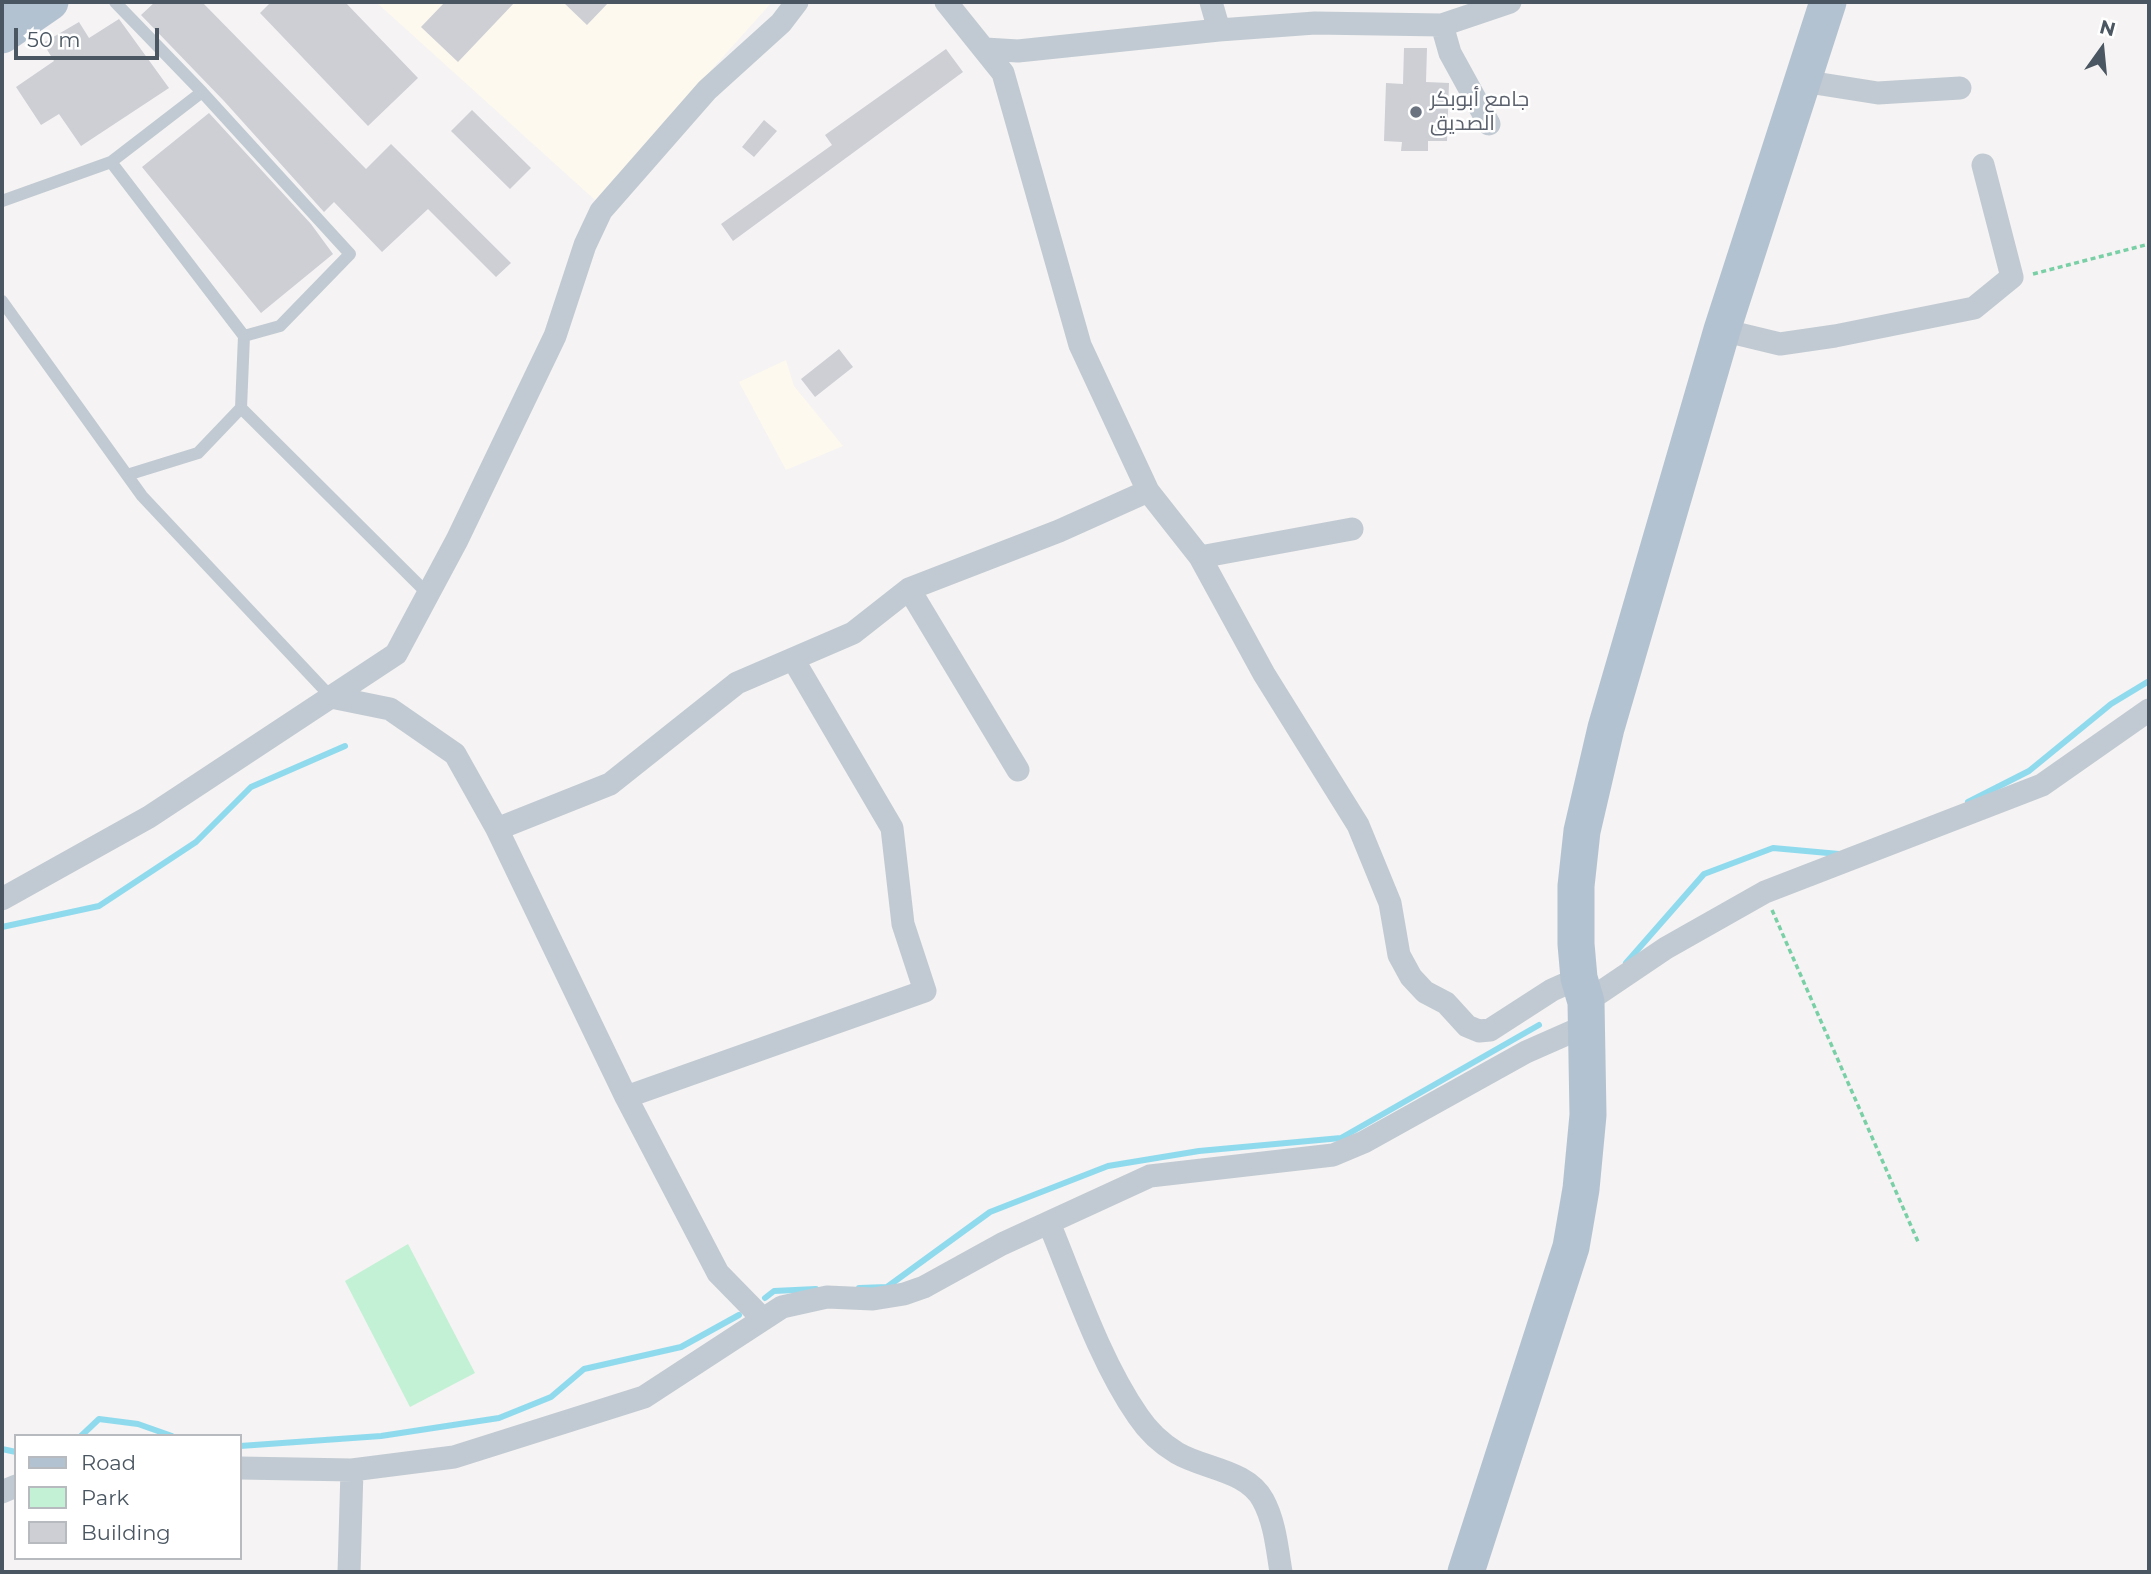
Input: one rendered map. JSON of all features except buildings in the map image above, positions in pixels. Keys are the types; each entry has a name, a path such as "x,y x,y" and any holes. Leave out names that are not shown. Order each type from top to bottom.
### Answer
{"main road":[{"path":"2,35 50,2"},
{"path":"1466,1572 1571,1247 1581,1189 1588,1115 1576,886 1582,831 1606,729 1722,330 1828,2"}],"street":[{"path":"2,899 149,817 396,654 555,336 581,257 601,211 707,90 781,23 797,2"},
{"path":"1211,2 1219,30"},
{"path":"985,49 1018,51 1315,23 1442,25 1510,2"},
{"path":"957,4 1003,73 1080,345 1148,491 1200,557 1264,674 1358,825 1390,903 1399,956 1425,992 1446,1003 1467,1026 1479,1031 1490,1030 1552,990 1584,1002"},
{"path":"1442,25 1450,53 1489,124"},
{"path":"1802,81 1878,93 1960,88"},
{"path":"1722,330 1780,344 1835,336 1974,308 2012,277 1983,165"},
{"path":"497,829 610,784 737,683 853,634 909,589 1059,531 1148,491"},
{"path":"1200,557 1352,529"},
{"path":"909,589 1018,770"},
{"path":"626,1097 925,991 903,924 892,828 793,659"},
{"path":"331,697 390,709 456,754 497,829 626,1097 718,1273 762,1318"},
{"path":"242,1468 352,1470 454,1457 644,1397 762,1318 803,1300 827,1297 873,1299 905,1294 924,1287 1002,1244 1150,1176 1333,1155 1364,1142 1526,1052 1584,1002 1666,947 1765,892 2042,786 2149,710"},
{"path":"1049,1223 1117,1381 1138,1417 1154,1435 1177,1453 1236,1476 1253,1487 1271,1517 1281,1572"},
{"path":"349,1572 352,1470"}],"lane":[{"path":"115,2 202,92 350,254 280,326 244,336"},
{"path":"2,201 111,162 202,92"},
{"path":"111,162 244,336 241,408 198,453 127,475"},
{"path":"2,301 142,496 331,697"},
{"path":"241,408 428,594"}],"path":[{"path":"2012,277 2046,272 2149,244"},
{"path":"1765,892 1919,1244"}],"shaded area":[{"path":"376,2 772,2 595,200"},
{"path":"786,360 794,386 843,446 786,470 739,382"}],"green space":[{"path":"408,1244 475,1373 410,1407 345,1281"}],"waterway":[{"path":"1968,802 2029,771 2111,704 2149,681"},
{"path":"2,927 99,906 196,842 251,787 345,746"},
{"path":"1626,963 1704,874 1773,848 1839,854"},
{"path":"859,1288 887,1287 990,1212 1108,1166 1199,1151 1341,1138 1539,1025"},
{"path":"765,1298 774,1291 816,1289"},
{"path":"242,1446 381,1436 499,1418 551,1397 584,1369 681,1347 739,1315"},
{"path":"83,1434 99,1419 138,1424 166,1434"},
{"path":"2,1449 14,1452"}],"place":[{"name":"جامع أبوبكر الصديق","path":"1416,112"}]}
